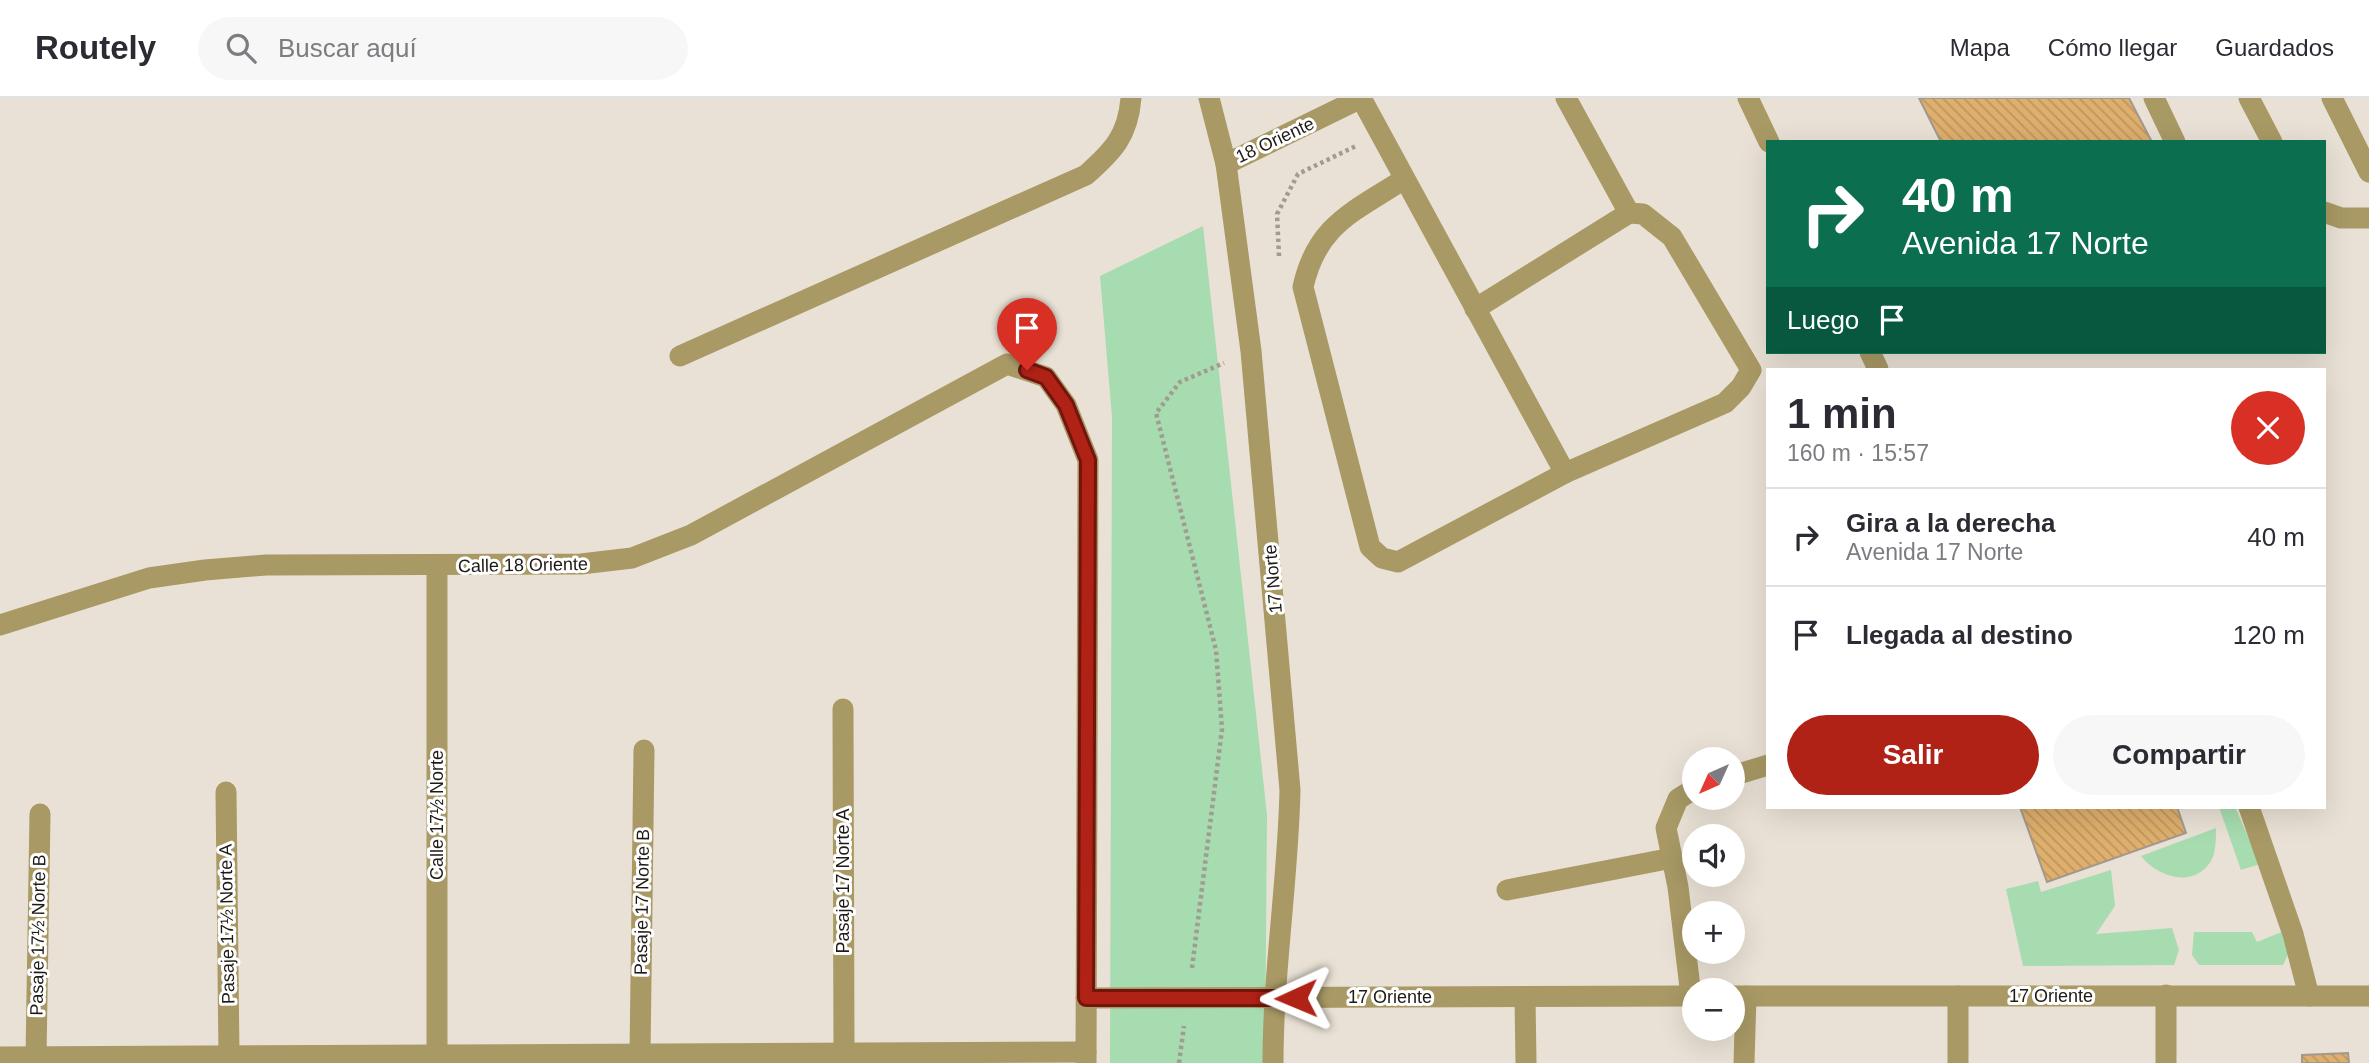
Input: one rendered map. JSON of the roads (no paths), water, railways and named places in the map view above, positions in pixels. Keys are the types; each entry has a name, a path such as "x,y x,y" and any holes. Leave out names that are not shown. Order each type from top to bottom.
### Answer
{"street":[{"path":"680,356 1086,175 1120,142 1130,114 1131,98"},
{"name":"17 Norte","path":"1209,98 1226,164 1251,351 1290,790 1289,851 1274,998 1273,1063"},
{"path":"1361,98 1565,473"},
{"name":"18 Oriente","path":"1226,164 1361,98"},
{"path":"1566,98 1629,213"},
{"path":"1748,98 1768,140"},
{"path":"2154,98 2174,140"},
{"path":"2249,98 2271,140"},
{"path":"2332,98 2369,172"},
{"path":"1404,179 1339,222 1324,236 1309,260 1303,287 1370,547 1382,558 1398,562 1565,473 1725,403 1741,387 1751,370 1672,237 1657,222 1643,214 1629,213 1475,309"},
{"path":"2326,213 2341,218 2369,218"},
{"name":"Calle 18 Oriente","path":"0,625 149,578 205,570 266,565 437,566 611,562 659,549 704,528 1007,364 1046,377 1066,405 1088,460 1086,998"},
{"name":"Calle 17½ Norte","path":"437,566 437,1059"},
{"name":"Pasaje 17 Norte A","path":"843,709 844,1053"},
{"name":"Pasaje 17 Norte B","path":"640,1054 644,750"},
{"path":"1745,772 1766,766"},
{"name":"Pasaje 17½ Norte A","path":"226,792 229,1056"},
{"path":"1682,796 1678,799 1667,828 1689,978"},
{"path":"2250,809 2289,922 2309,996"},
{"name":"Pasaje 17½ Norte B","path":"36,1057 40,814"},
{"path":"1507,890 1672,858"},
{"path":"2166,995 2166,1063"},
{"name":"17 Oriente","path":"1086,998 1682,996"},
{"name":"17 Oriente","path":"1745,996 2369,996"},
{"path":"1958,996 1958,1063"},
{"path":"1525,997 1526,1063"},
{"path":"0,1057 437,1059 844,1053 1086,1058 1086,998"},
{"path":"1742,1041 1744,1063"}]}
